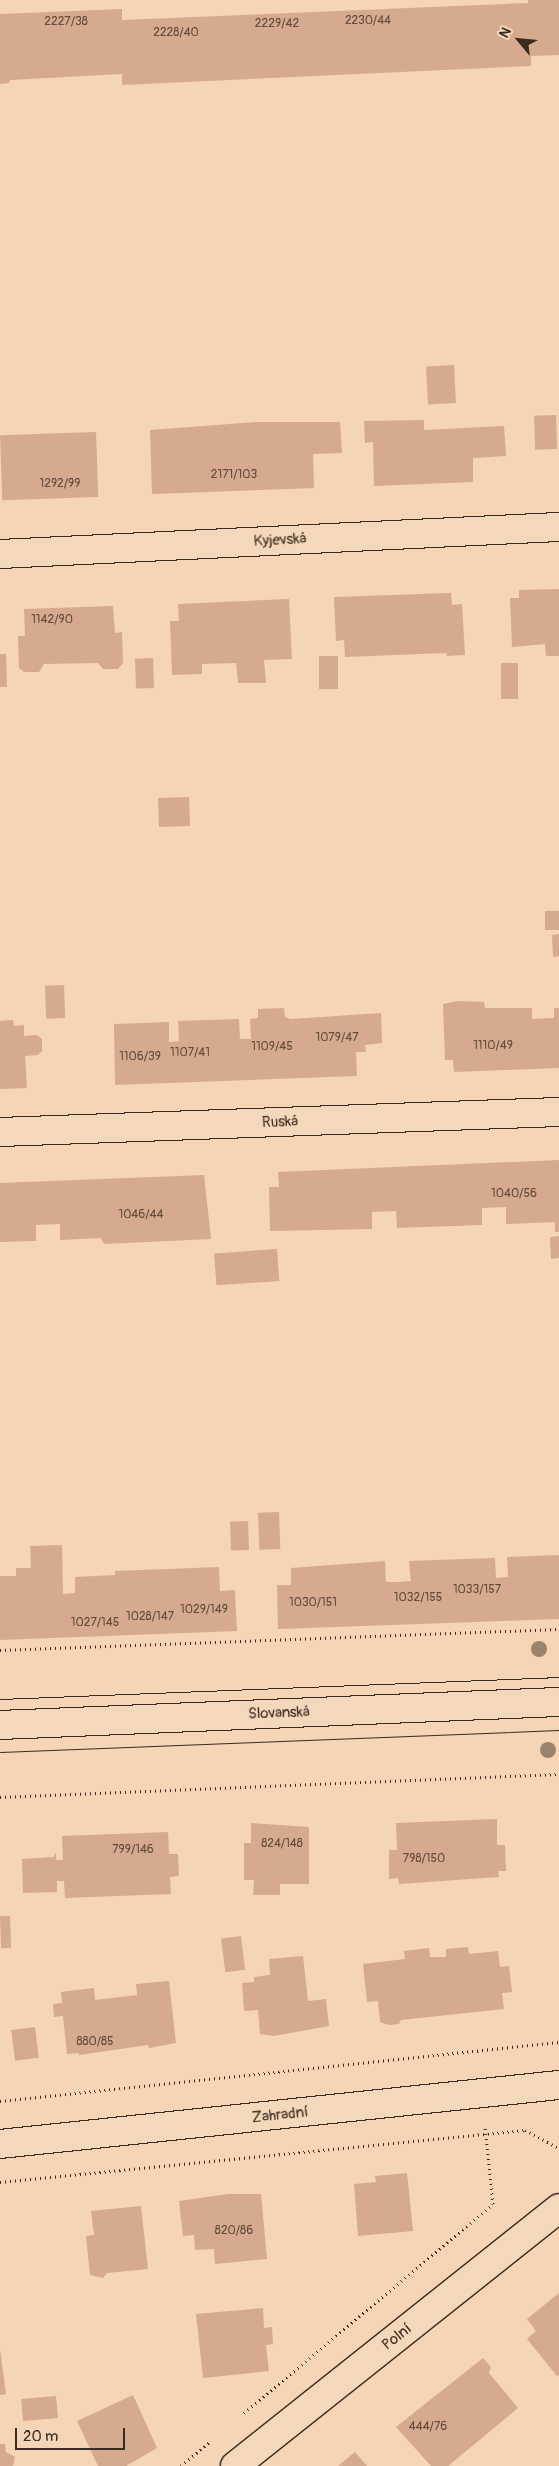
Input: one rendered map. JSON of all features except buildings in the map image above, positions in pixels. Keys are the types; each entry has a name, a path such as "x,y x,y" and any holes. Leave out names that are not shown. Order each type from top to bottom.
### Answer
{"street":[{"name":"Kyjevská","path":"0,554 559,527"},
{"name":"Ruská","path":"0,1132 559,1112"},
{"name":"Slovanská","path":"0,1725 559,1702"},
{"name":"Zahradní","path":"0,2144 559,2085"},
{"name":"Polní","path":"234,2466 559,2208"}],"path":[{"path":"0,1650 559,1629"},
{"path":"0,1797 559,1774"},
{"path":"0,2102 559,2042"},
{"path":"242,2415 492,2204 478,2050"},
{"path":"0,2182 525,2130 559,2148"},
{"path":"181,2466 212,2440"}],"tram line":[{"path":"0,1699 559,1677"},
{"path":"0,1752 559,1730"}]}
